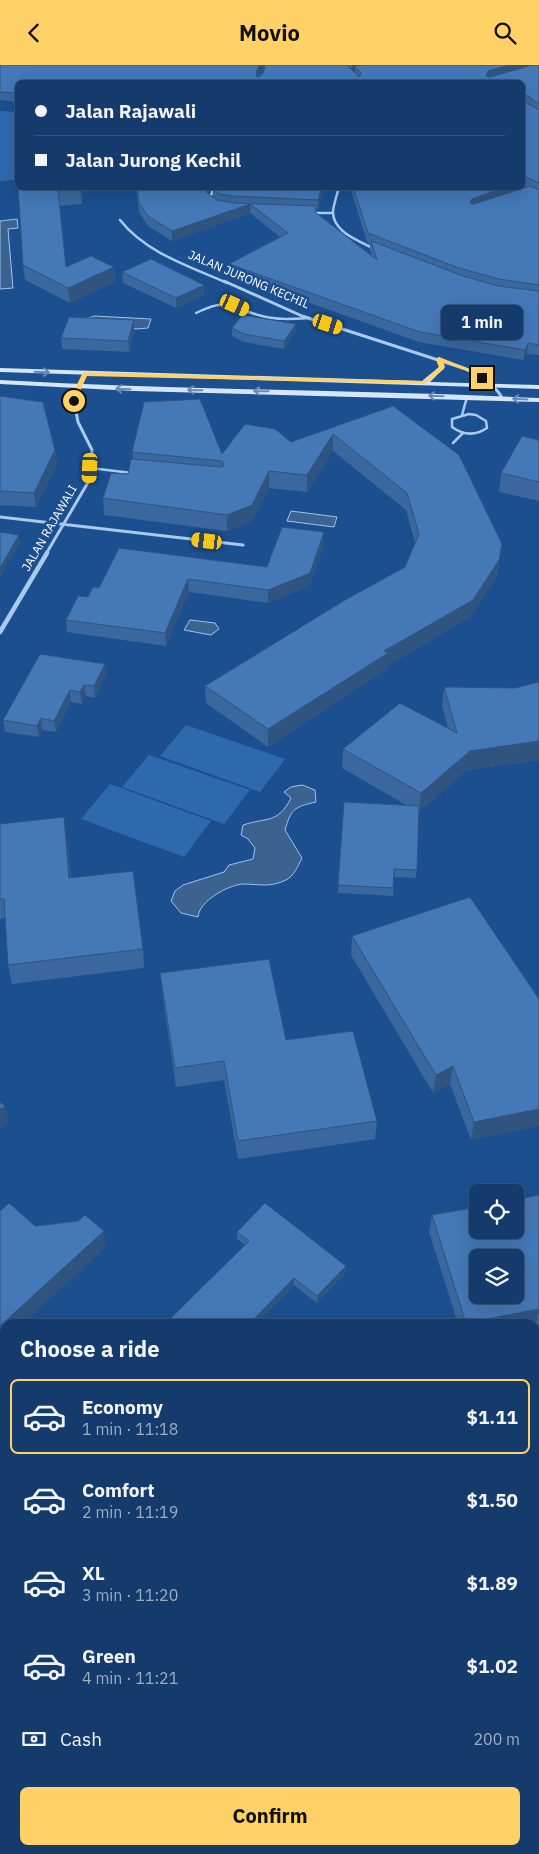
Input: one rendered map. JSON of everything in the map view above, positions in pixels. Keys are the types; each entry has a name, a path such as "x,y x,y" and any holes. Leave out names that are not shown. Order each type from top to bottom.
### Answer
{"main road":[{"path":"425,382 442,367 439,359"},
{"path":"0,370 539,387"},
{"path":"169,390 158,382 161,378 172,375"},
{"path":"0,382 78,387 539,400"}],"street":[{"path":"213,190 208,200 214,203"},
{"path":"338,190 333,213 339,227 350,236 384,253"},
{"path":"304,212 333,213"},
{"name":"JALAN JURONG KECHIL","path":"120,220 131,234 154,251 310,318 474,372 499,392 502,399"},
{"name":"JALAN RAJAWALI","path":"0,632 90,479 92,450 78,422 74,401 78,387 85,374"},
{"path":"0,517 243,545"}],"lane":[{"path":"196,313 216,303 224,303 235,305 263,317 285,320 310,318"},
{"path":"462,415 467,397"},
{"path":"462,415 476,415 488,424 483,431 463,433 457,430 451,423 452,419 462,415"},
{"path":"453,443 463,433"},
{"path":"90,468 133,473"}],"shaded area":[{"path":"0,111 15,112 15,180 0,181"},
{"path":"17,219 18,228 8,229 13,288 0,289 0,221"},
{"path":"94,316 151,319 148,328 136,329 81,321"},
{"path":"291,511 337,517 334,527 287,521"},
{"path":"190,620 215,623 219,629 211,635 184,630"},
{"path":"186,725 285,759 260,792 160,756"},
{"path":"149,755 250,790 224,824 122,787"},
{"path":"110,784 211,821 184,857 81,819"},
{"path":"302,785 315,790 316,802 294,810 287,823 285,830 302,858 296,871 286,880 274,884 243,884 230,887 215,895 203,905 198,917 181,913 171,901 175,891 183,885 224,872 229,865 253,859 255,848 248,839 241,835 243,825 276,816 291,798 284,792 291,787"}],"building":[{"path":"0,65 262,65 259,66 256,73 257,77 262,75 265,68 264,65 347,65 359,77 361,73 355,66 360,65 509,65 488,71 486,76 490,77 532,65 539,65 539,104 525,94 525,80 15,80 15,93 0,92"},
{"path":"525,102 539,110 539,183 525,176"},
{"path":"530,186 539,190 539,285 499,279 459,268 368,233 354,190 497,190 472,199 470,203 474,204 518,190 525,190 525,188"},
{"path":"18,190 80,190 58,191 66,267 91,256 114,267 68,288 23,265"},
{"path":"137,190 206,190 207,193 217,200 233,203 316,206 315,212 377,260 371,241 463,276 498,286 539,291 539,345 528,343 525,350 420,332 229,264 288,233 250,204 172,231 148,216 139,203"},
{"path":"214,190 321,190 318,200 219,194"},
{"path":"151,259 204,285 176,298 122,272"},
{"path":"242,315 296,324 284,341 244,334 232,328"},
{"path":"69,317 134,320 128,341 61,338"},
{"path":"0,396 43,402 55,450 34,493 0,491"},
{"path":"200,399 222,454 245,424 275,429 291,442 393,406 459,455 502,544 499,560 473,600 384,651 388,653 268,729 205,686 345,600 405,567 419,534 407,493 333,434 307,475 269,471 252,505 227,515 103,498 111,473 128,474 131,459 224,466 222,461 132,452 144,402"},
{"path":"522,436 539,440 539,482 501,473"},
{"path":"282,527 324,532 310,573 268,590 188,579 165,633 66,620 78,596 88,597 93,587 99,588 119,548 267,567"},
{"path":"0,532 19,535 0,568"},
{"path":"40,654 105,664 94,686 84,685 80,692 70,690 54,721 41,718 37,726 3,720"},
{"path":"539,682 539,741 470,751 421,793 343,749 400,703 457,733 444,687 515,688"},
{"path":"344,802 419,806 417,870 394,869 393,888 338,885"},
{"path":"64,817 69,878 133,871 143,949 8,965 4,899 0,899 0,824"},
{"path":"470,897 539,999 539,1109 474,1122 453,1066 436,1075 352,936"},
{"path":"269,959 286,1040 353,1031 377,1121 238,1141 224,1061 175,1068 160,973"},
{"path":"0,1102 5,1106 0,1110"},
{"path":"539,1195 539,1309 487,1319 465,1319 432,1215 469,1209 469,1239 524,1239 524,1198"},
{"path":"9,1203 35,1226 78,1221 85,1215 104,1231 8,1319 0,1319 0,1211"},
{"path":"265,1203 346,1266 317,1296 294,1278 254,1319 170,1319 249,1241 237,1232"}],"route":[{"path":"74,401 85,374 425,382 442,367 439,359 474,372 482,378"}]}
